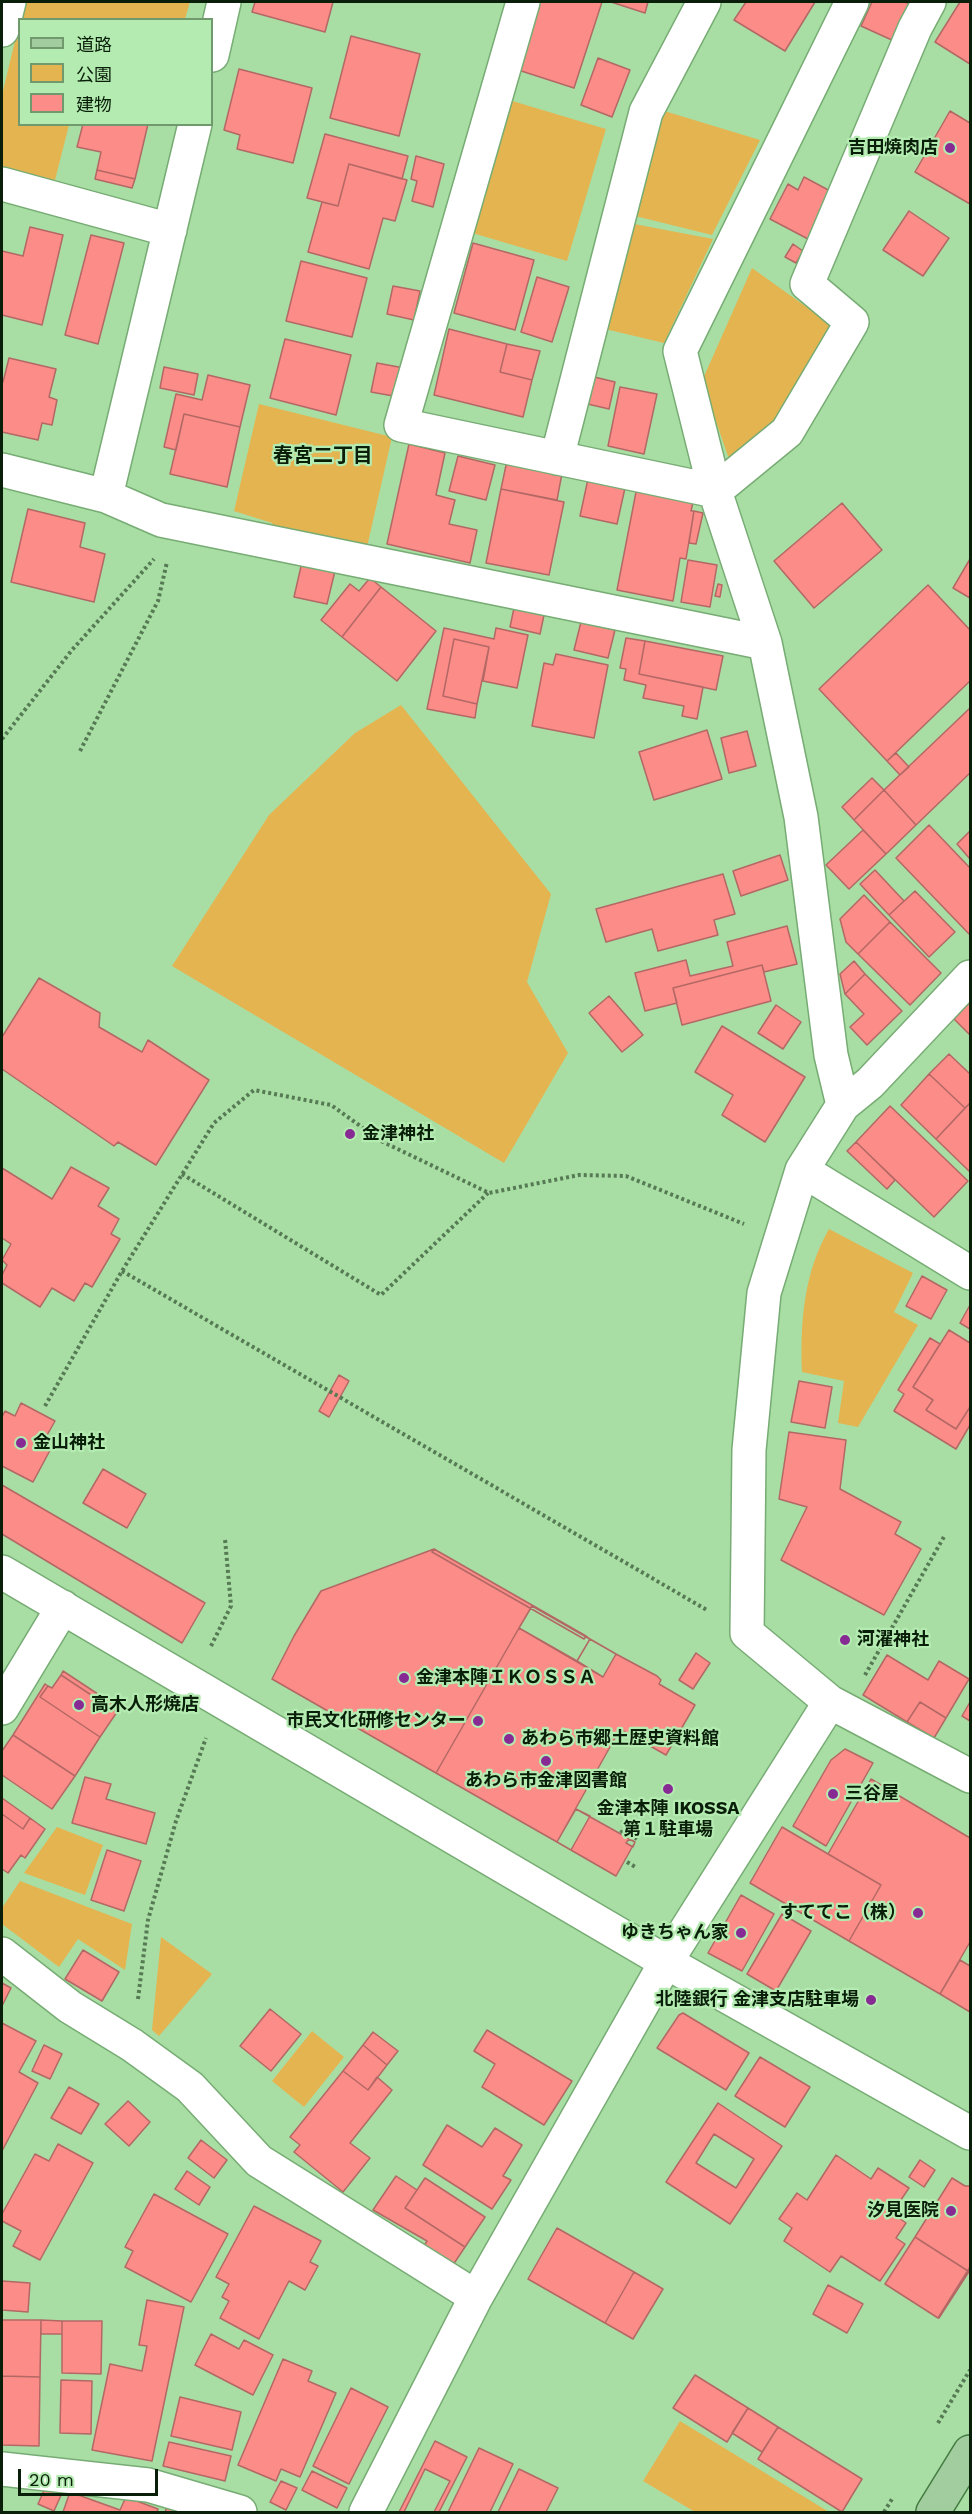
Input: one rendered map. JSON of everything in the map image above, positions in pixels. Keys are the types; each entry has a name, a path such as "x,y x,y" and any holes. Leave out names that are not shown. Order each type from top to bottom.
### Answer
{"main road":[{"path":"933,2512 970,2452"}],"street":[{"path":"2,30 9,2"},
{"path":"213,52 224,2"},
{"path":"523,2 401,425 715,491"},
{"path":"557,458 646,112 704,2"},
{"path":"843,1105 831,1055 801,817 765,643 715,491 680,351 852,2"},
{"path":"715,491 787,432 852,322 807,284 915,28 929,2"},
{"path":"106,496 195,126"},
{"path":"2,184 170,230"},
{"path":"2,470 106,496 161,520 180,534 765,643"},
{"path":"970,977 870,1083 843,1105 802,1170 764,1293 749,1450 747,1633 838,1706 970,1776"},
{"path":"802,1170 970,1273"},
{"path":"2,1572 666,1962 970,2133"},
{"path":"2,1708 63,1607"},
{"path":"366,2512 476,2297 666,1962 838,1706"},
{"path":"2,1954 70,2007 132,2045 190,2087 259,2161 476,2297"},
{"path":"2,2469 148,2485 240,2512"}],"path":[{"path":"2,740 72,650 180,534"},
{"path":"80,751 158,601 180,534"},
{"path":"45,1406 122,1271 214,1123 254,1090 331,1105 381,1141 489,1193"},
{"path":"182,1174 381,1294 489,1193 579,1176 626,1176 781,1240"},
{"path":"122,1271 747,1633"},
{"path":"838,1706 945,1535"},
{"path":"208,1651 231,1606 225,1539"},
{"path":"132,2045 148,1920 176,1821 220,1701"},
{"path":"621,1833 623,1830 637,1839"},
{"path":"627,1862 637,1868"}],"green space":[{"path":"25,2 190,2 185,18 21,18"},
{"path":"18,28 18,126 69,126 53,188 2,174 2,95"},
{"path":"509,100 606,129 567,261 469,232"},
{"path":"661,110 760,140 712,235 631,215"},
{"path":"629,223 713,239 664,343 601,328"},
{"path":"752,268 840,331 792,409 730,462 702,381"},
{"path":"259,404 392,437 365,556 280,539 272,523 234,511"},
{"path":"401,705 551,894 527,982 568,1053 504,1163 172,966 269,815 355,733"},
{"path":"829,1229 913,1273 894,1312 918,1325 858,1427 838,1423 844,1381 802,1372 805,1298 814,1262"},
{"path":"57,1827 103,1845 85,1895 24,1873"},
{"path":"20,1881 132,1924 125,1970 78,1939 59,1967 2,1924 2,1908"},
{"path":"161,1937 212,1974 159,2036 152,2030"},
{"path":"312,2031 344,2057 304,2107 272,2081"},
{"path":"680,2421 829,2512 695,2512 643,2481"}],"building":[{"path":"255,2 333,2 325,32 252,12"},
{"path":"533,2 602,2 574,88 512,68"},
{"path":"611,2 648,2 645,13"},
{"path":"746,2 815,2 785,51 734,20"},
{"path":"872,2 911,4 894,41 861,26"},
{"path":"960,2 970,2 970,64 935,42"},
{"path":"351,36 420,54 399,136 330,118"},
{"path":"598,58 630,70 612,117 581,105"},
{"path":"239,69 312,88 293,163 237,149 240,135 224,130"},
{"name":"吉田焼肉店","path":"950,111 970,123 970,204 915,172"},
{"path":"82,126 148,126 135,179 97,170 101,152 77,147"},
{"path":"325,134 408,156 402,179 349,164 338,206 307,198"},
{"path":"416,156 444,164 433,207 412,201 417,181 411,179"},
{"path":"349,164 407,180 395,221 383,218 369,269 308,252 322,202 338,206"},
{"path":"97,170 135,179 132,188 95,179"},
{"path":"804,177 832,192 808,239 770,219 788,184 798,190"},
{"path":"909,211 949,238 923,276 883,250"},
{"path":"30,227 63,235 42,325 2,315 2,251 23,256"},
{"path":"91,235 124,243 98,344 65,335"},
{"path":"473,243 534,260 515,330 454,313"},
{"path":"793,244 803,251 796,263 785,257"},
{"path":"301,261 367,278 352,337 286,321"},
{"path":"537,277 569,287 552,342 521,332"},
{"path":"393,286 420,291 414,320 387,314"},
{"path":"449,329 507,344 500,372 532,380 523,417 434,395"},
{"path":"285,339 351,355 336,415 270,398"},
{"path":"507,344 540,351 532,380 500,372"},
{"path":"9,358 56,369 49,397 57,400 52,425 42,423 38,440 2,432 2,382"},
{"path":"377,363 404,368 399,397 371,392"},
{"path":"164,367 198,374 194,395 160,388"},
{"path":"208,375 250,385 240,427 184,414 176,450 164,447 176,394 202,400"},
{"path":"586,375 615,382 609,409 579,402"},
{"path":"620,387 657,394 644,454 608,446"},
{"path":"184,414 240,427 227,487 170,474"},
{"path":"409,444 445,453 436,495 455,500 449,524 477,530 470,563 387,544"},
{"path":"458,456 495,465 486,500 449,491"},
{"path":"508,456 563,468 557,500 501,489"},
{"path":"588,479 625,488 617,524 580,516"},
{"path":"637,487 694,498 686,559 680,558 673,601 617,590"},
{"path":"501,489 564,502 549,575 486,563"},
{"path":"842,503 882,550 814,608 774,561"},
{"path":"28,509 85,523 80,547 105,554 94,602 11,582"},
{"path":"694,511 703,513 696,544 689,543"},
{"path":"970,559 970,598 953,588"},
{"path":"688,560 717,565 710,607 681,602"},
{"path":"302,562 335,571 327,604 294,597"},
{"path":"370,578 381,587 342,637 321,620 350,584 359,591"},
{"path":"718,584 722,585 720,597 715,596"},
{"path":"928,585 970,630 970,681 887,761 819,689"},
{"path":"381,587 436,631 397,681 342,637"},
{"path":"514,608 544,615 540,634 510,627"},
{"path":"581,622 615,630 608,658 574,650"},
{"path":"444,628 494,639 496,628 528,635 517,688 483,681 489,647 454,639 443,696 477,704 475,718 427,709"},
{"path":"626,638 645,641 639,674 703,687 697,719 682,716 684,706 643,698 646,685 624,680 626,669 620,668"},
{"path":"454,639 489,647 477,704 443,696"},
{"path":"645,641 723,656 716,690 639,674"},
{"path":"556,654 608,665 594,738 532,726 544,663 553,665"},
{"path":"970,708 970,773 916,825 884,790"},
{"path":"707,730 722,779 654,800 639,752"},
{"path":"747,731 756,766 729,773 721,738"},
{"path":"896,753 909,767 900,775 887,761"},
{"path":"872,778 884,790 854,820 842,807"},
{"path":"884,790 916,825 886,854 854,820"},
{"path":"929,825 970,868 970,935 896,858"},
{"path":"863,830 886,854 849,889 826,865"},
{"path":"970,831 970,859 957,844"},
{"path":"780,855 788,880 741,896 733,871"},
{"path":"875,870 904,901 889,915 860,884"},
{"path":"723,874 735,914 714,920 718,935 658,951 652,929 606,942 596,909"},
{"path":"915,891 955,932 929,957 889,915"},
{"path":"864,895 890,922 858,954 846,942 840,919"},
{"path":"890,922 941,973 910,1005 858,954"},
{"path":"787,926 797,964 764,972 762,965 673,988 677,1003 645,1011 635,973 686,960 690,976 733,966 727,942"},
{"path":"854,961 865,974 845,994 840,974"},
{"path":"762,965 771,1001 682,1025 673,988"},
{"path":"865,974 902,1011 867,1045 850,1027 864,1014 845,994"},
{"path":"39,978 100,1013 99,1027 142,1052 148,1040 209,1080 156,1165 118,1142 114,1146 2,1069 2,1037"},
{"path":"609,996 643,1035 622,1052 589,1013"},
{"path":"970,1002 970,1035 954,1019"},
{"path":"776,1005 801,1022 783,1049 758,1033"},
{"path":"722,1026 805,1077 765,1142 722,1115 733,1095 695,1072"},
{"path":"949,1054 970,1074 970,1103 965,1108 929,1074"},
{"path":"929,1074 965,1108 936,1139 901,1105"},
{"path":"970,1103 970,1172 936,1139"},
{"path":"890,1106 968,1181 934,1217 856,1142"},
{"path":"856,1142 895,1180 887,1189 847,1151"},
{"path":"71,1167 109,1188 98,1206 119,1219 111,1234 120,1239 92,1287 85,1283 74,1301 52,1288 40,1307 2,1283 2,1275 7,1265 2,1260 11,1244 2,1238 2,1168 52,1199"},
{"path":"922,1276 947,1290 931,1319 906,1306"},
{"path":"970,1305 970,1329 960,1323"},
{"path":"949,1330 970,1343 970,1407 956,1429 926,1410 933,1400 913,1387"},
{"path":"930,1338 940,1344 913,1387 933,1400 926,1410 956,1429 970,1407 970,1425 956,1449 894,1411 904,1394 898,1390"},
{"path":"339,1375 349,1381 329,1417 319,1411"},
{"path":"799,1381 832,1387 825,1428 791,1422"},
{"path":"21,1403 55,1421 46,1437 55,1441 33,1482 2,1466 2,1417 5,1411 15,1416"},
{"path":"789,1432 846,1440 840,1489 901,1522 895,1534 921,1549 884,1615 781,1560 807,1507 779,1499"},
{"path":"103,1469 146,1494 127,1528 83,1503"},
{"path":"2,1485 205,1603 182,1643 2,1534"},
{"path":"434,1549 432,1552 584,1639 586,1636 590,1639 577,1661 519,1628 436,1773 272,1679 321,1591"},
{"path":"434,1549 586,1636 584,1639 432,1552"},
{"path":"532,1606 616,1654 603,1677 519,1628"},
{"path":"519,1628 603,1677 616,1654 657,1676 661,1680 659,1684 695,1705 666,1755 620,1729 557,1842 436,1773"},
{"path":"590,1639 616,1654 603,1677 577,1661"},
{"path":"696,1653 710,1663 693,1689 679,1680"},
{"path":"887,1655 928,1680 939,1661 969,1679 946,1718 920,1702 907,1722 863,1695"},
{"path":"63,1671 119,1708 117,1712 61,1675"},
{"name":"高木人形焼店","path":"61,1675 117,1712 100,1737 40,1697 48,1686 52,1688"},
{"path":"45,1684 48,1686 40,1697 100,1737 75,1776 13,1735"},
{"path":"920,1702 946,1718 934,1738 907,1722"},
{"path":"970,1702 970,1721 962,1716"},
{"path":"13,1735 75,1776 52,1809 2,1775 2,1751"},
{"name":"三谷屋","path":"845,1749 873,1763 826,1846 793,1826 831,1760"},
{"path":"85,1777 111,1784 106,1799 155,1813 146,1844 72,1823"},
{"name":"すててこ（株）","path":"871,1779 970,1838 970,1942 940,1994 849,1941 881,1885 828,1854"},
{"path":"2,1798 30,1818 23,1829 2,1814"},
{"path":"576,1809 635,1842 616,1876 557,1842"},
{"path":"576,1809 590,1816 571,1850 557,1842"},
{"path":"2,1814 23,1829 30,1818 45,1829 25,1858 21,1855 8,1873 2,1869"},
{"path":"782,1827 881,1885 849,1941 750,1883"},
{"path":"629,1839 635,1842 633,1847 626,1843"},
{"path":"107,1850 141,1861 124,1911 91,1900"},
{"name":"ゆきちゃん家","path":"741,1895 774,1914 742,1971 708,1953"},
{"path":"782,1914 811,1931 776,1991 747,1974"},
{"path":"83,1950 119,1972 102,2001 65,1979"},
{"path":"960,1960 970,1966 970,2012 940,1994"},
{"path":"2,1983 11,1988 2,2006"},
{"path":"270,2009 301,2034 271,2071 240,2046"},
{"path":"683,2013 749,2053 726,2090 657,2048 679,2015"},
{"path":"2,2023 36,2041 19,2072 38,2083 2,2151"},
{"path":"487,2030 572,2081 544,2125 482,2087 495,2064 474,2051"},
{"path":"373,2032 398,2051 387,2065 363,2045"},
{"path":"44,2045 62,2054 50,2079 32,2071"},
{"path":"363,2045 387,2065 368,2090 343,2071"},
{"path":"760,2057 810,2087 785,2127 735,2096"},
{"path":"343,2071 368,2090 377,2077 392,2090 350,2143 370,2158 343,2192 294,2152 300,2145 290,2137"},
{"path":"69,2087 99,2104 81,2134 51,2118"},
{"path":"128,2101 150,2122 129,2146 105,2124"},
{"path":"718,2103 782,2146 730,2224 666,2182"},
{"path":"447,2125 482,2147 495,2128 522,2145 503,2176 511,2180 492,2209 423,2165"},
{"path":"714,2134 754,2159 736,2188 696,2163"},
{"path":"201,2140 227,2160 214,2178 188,2158"},
{"path":"58,2144 93,2163 40,2260 13,2246 21,2231 2,2221 2,2214 35,2154 49,2161"},
{"path":"836,2155 871,2179 878,2168 909,2188 892,2213 906,2223 896,2238 905,2244 880,2281 841,2256 830,2272 784,2241 792,2228 779,2219 797,2193 807,2200"},
{"path":"920,2160 935,2170 924,2187 909,2177"},
{"path":"187,2171 210,2187 199,2205 175,2189"},
{"path":"396,2176 417,2190 405,2208 465,2247 453,2265 424,2246 427,2241 373,2210"},
{"path":"425,2178 485,2217 465,2247 405,2208"},
{"name":"汐見医院","path":"952,2178 965,2186 970,2186 970,2267 968,2271 915,2237"},
{"path":"154,2194 228,2234 191,2302 125,2267 133,2251 125,2247"},
{"path":"254,2206 321,2241 310,2262 318,2266 305,2290 289,2281 259,2339 220,2318 229,2301 222,2297 229,2284 216,2277"},
{"path":"557,2228 634,2272 605,2323 528,2279"},
{"path":"915,2237 968,2271 938,2318 885,2284"},
{"path":"970,2267 970,2270 938,2318"},
{"path":"634,2272 663,2289 633,2339 605,2323"},
{"path":"2,2281 30,2283 28,2312 2,2310"},
{"path":"828,2285 863,2304 847,2333 813,2314"},
{"path":"147,2300 184,2307 152,2461 92,2450 110,2364 142,2371 147,2346 139,2345"},
{"path":"2,2320 41,2320 40,2377 2,2376"},
{"path":"41,2320 62,2321 62,2334 41,2334"},
{"path":"62,2321 102,2321 101,2374 62,2373"},
{"path":"211,2334 239,2349 244,2340 273,2355 253,2395 195,2365"},
{"path":"283,2359 312,2371 308,2381 336,2393 300,2477 281,2469 276,2481 238,2465"},
{"path":"695,2375 748,2408 727,2442 673,2408"},
{"path":"2,2376 40,2377 39,2446 2,2445"},
{"path":"61,2380 92,2381 91,2434 60,2433"},
{"path":"351,2388 388,2407 349,2484 313,2466"},
{"path":"180,2397 241,2412 232,2450 171,2436"},
{"path":"748,2408 778,2427 762,2452 732,2433"},
{"path":"778,2427 862,2479 842,2512 758,2459"},
{"path":"435,2441 467,2457 439,2512 399,2512"},
{"path":"169,2442 231,2456 225,2481 163,2466"},
{"path":"479,2448 513,2464 490,2512 448,2512"},
{"path":"425,2469 450,2481 434,2512 404,2512"},
{"path":"519,2469 558,2488 546,2512 498,2512"},
{"path":"312,2471 347,2488 337,2508 302,2490"},
{"path":"281,2481 297,2488 286,2510 270,2502"},
{"path":"46,2486 62,2493 54,2511 38,2504"},
{"path":"70,2492 120,2510 126,2497 158,2509 157,2512 63,2512"},
{"path":"169,2502 191,2512 165,2512"}],"place":[{"name":"吉田焼肉店","path":"950,148"},
{"name":"金津神社","path":"350,1134"},
{"name":"金山神社","path":"21,1443"},
{"name":"河濯神社","path":"845,1640"},
{"name":"金津本陣ＩＫＯＳＳＡ","path":"404,1678"},
{"name":"高木人形焼店","path":"79,1705"},
{"name":"市民文化研修センター","path":"478,1721"},
{"name":"あわら市郷土歴史資料館","path":"509,1739"},
{"name":"あわら市金津図書館","path":"546,1761"},
{"name":"金津本陣 IKOSSA 第１駐車場","path":"668,1789"},
{"name":"三谷屋","path":"833,1794"},
{"name":"すててこ（株）","path":"918,1913"},
{"name":"ゆきちゃん家","path":"741,1933"},
{"name":"北陸銀行 金津支店駐車場","path":"871,2000"},
{"name":"汐見医院","path":"951,2211"}],"district":[{"name":"春宮二丁目","path":"323,456"}]}
